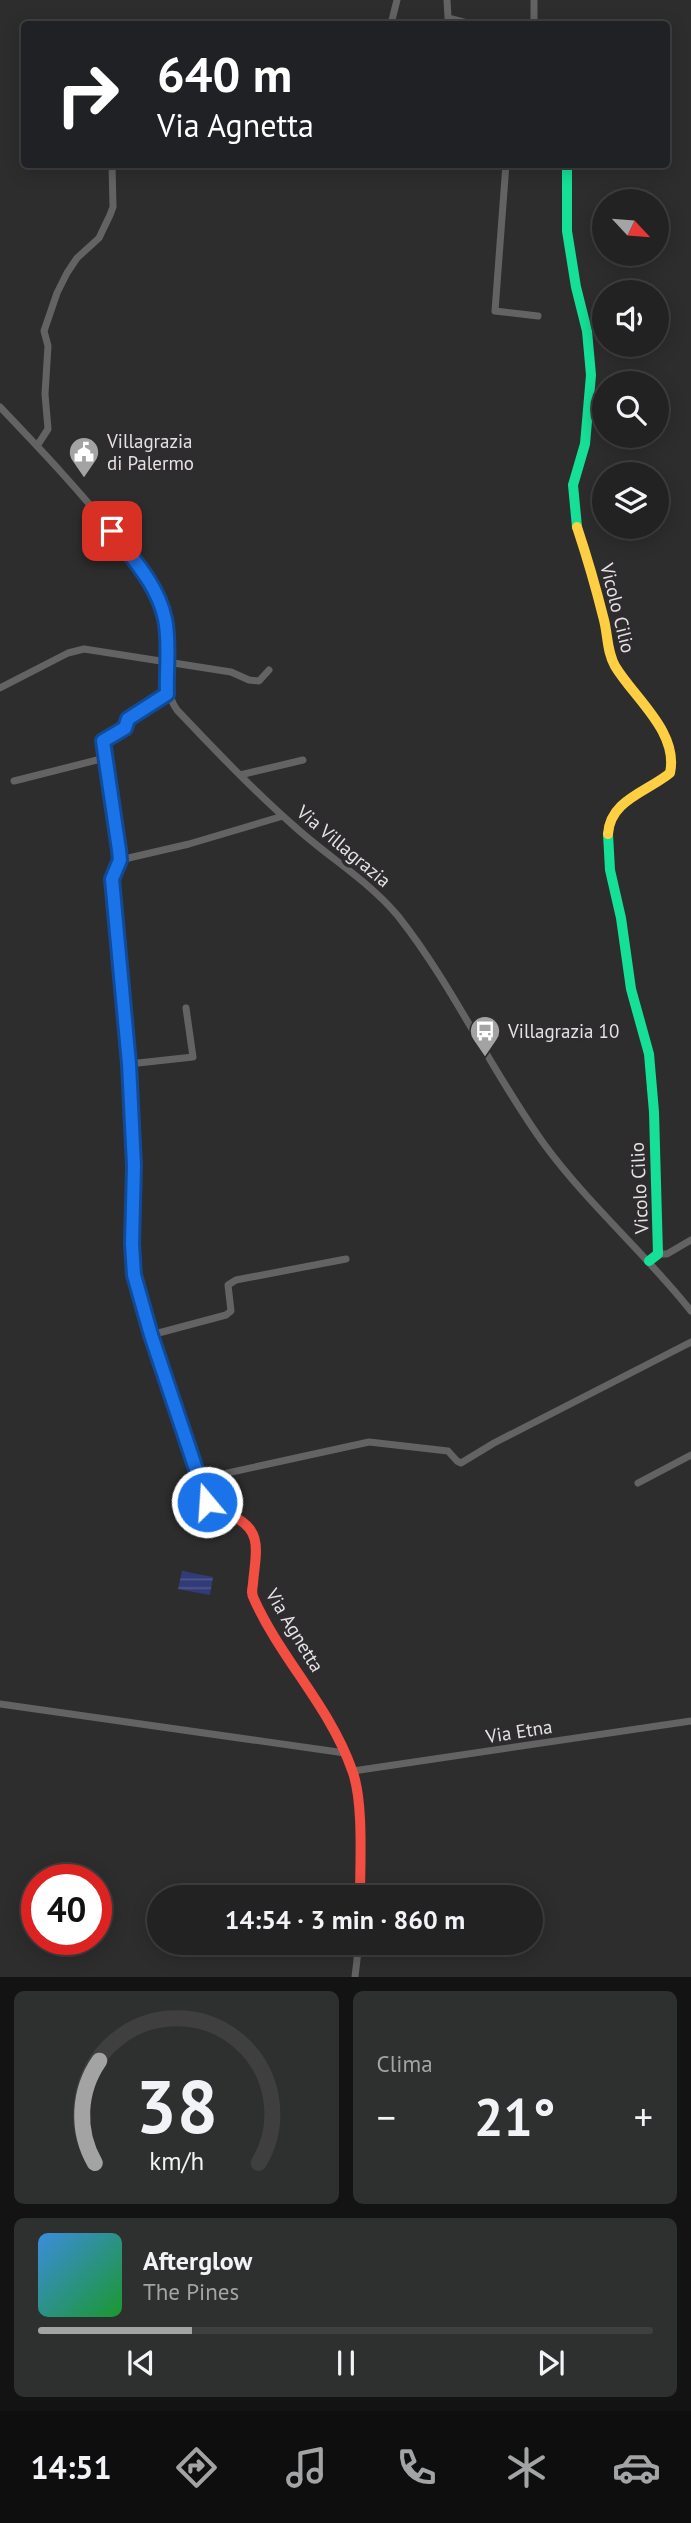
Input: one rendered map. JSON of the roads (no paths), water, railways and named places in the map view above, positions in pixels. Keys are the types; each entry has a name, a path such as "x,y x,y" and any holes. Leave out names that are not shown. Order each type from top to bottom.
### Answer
{"street":[{"path":"392,21 397,0"},
{"path":"447,0 448,18 460,21"},
{"path":"534,0 534,21"},
{"path":"37,446 48,429 45,394 48,346 44,331 67,273 77,258 99,238 110,215 113,207 112,168"},
{"path":"506,168 495,311 538,316"},
{"name":"Vicolo Cilio","path":"567,168 567,231 576,287 587,331 591,375 584,444 573,485 576,523 590,565 609,652 615,666 665,735 672,764 670,773 630,798 616,811 609,820 608,838 610,870 621,918 631,989 649,1054 654,1112 654,1257"},
{"path":"0,407 84,496 139,566 154,590 165,618 167,694 128,719 125,728 105,738 105,758 14,781"},
{"path":"0,688 68,653 84,649 231,672 249,680 259,681 269,670"},
{"name":"Via Villagrazia","path":"167,694 177,710 240,775 283,816 377,893 398,917 545,1145 581,1191 654,1257 691,1311"},
{"name":"Via Agnetta","path":"105,758 120,860 112,879 129,1064 134,1166 133,1261 151,1335 211,1508 245,1522 257,1538 252,1596 290,1664 317,1699 352,1771 359,1815 360,1885"},
{"path":"240,775 303,760"},
{"path":"120,860 188,845 283,816"},
{"path":"129,1064 193,1057 186,1008"},
{"path":"654,1257 667,1254 691,1240"},
{"path":"151,1335 226,1315 232,1311 229,1285 236,1280 346,1259"},
{"path":"200,1479 369,1442 448,1451 461,1463 494,1443 691,1342"},
{"path":"638,1483 691,1455"},
{"path":"0,1704 345,1753"},
{"name":"Via Etna","path":"352,1771 691,1721"},
{"path":"355,1977 358,1955"}],"water":[{"path":"182,1571 213,1577 210,1595 178,1589"}],"place":[{"name":"Villagrazia di Palermo","path":"84,479"},
{"name":"Villagrazia 10","path":"485,1058"}]}
